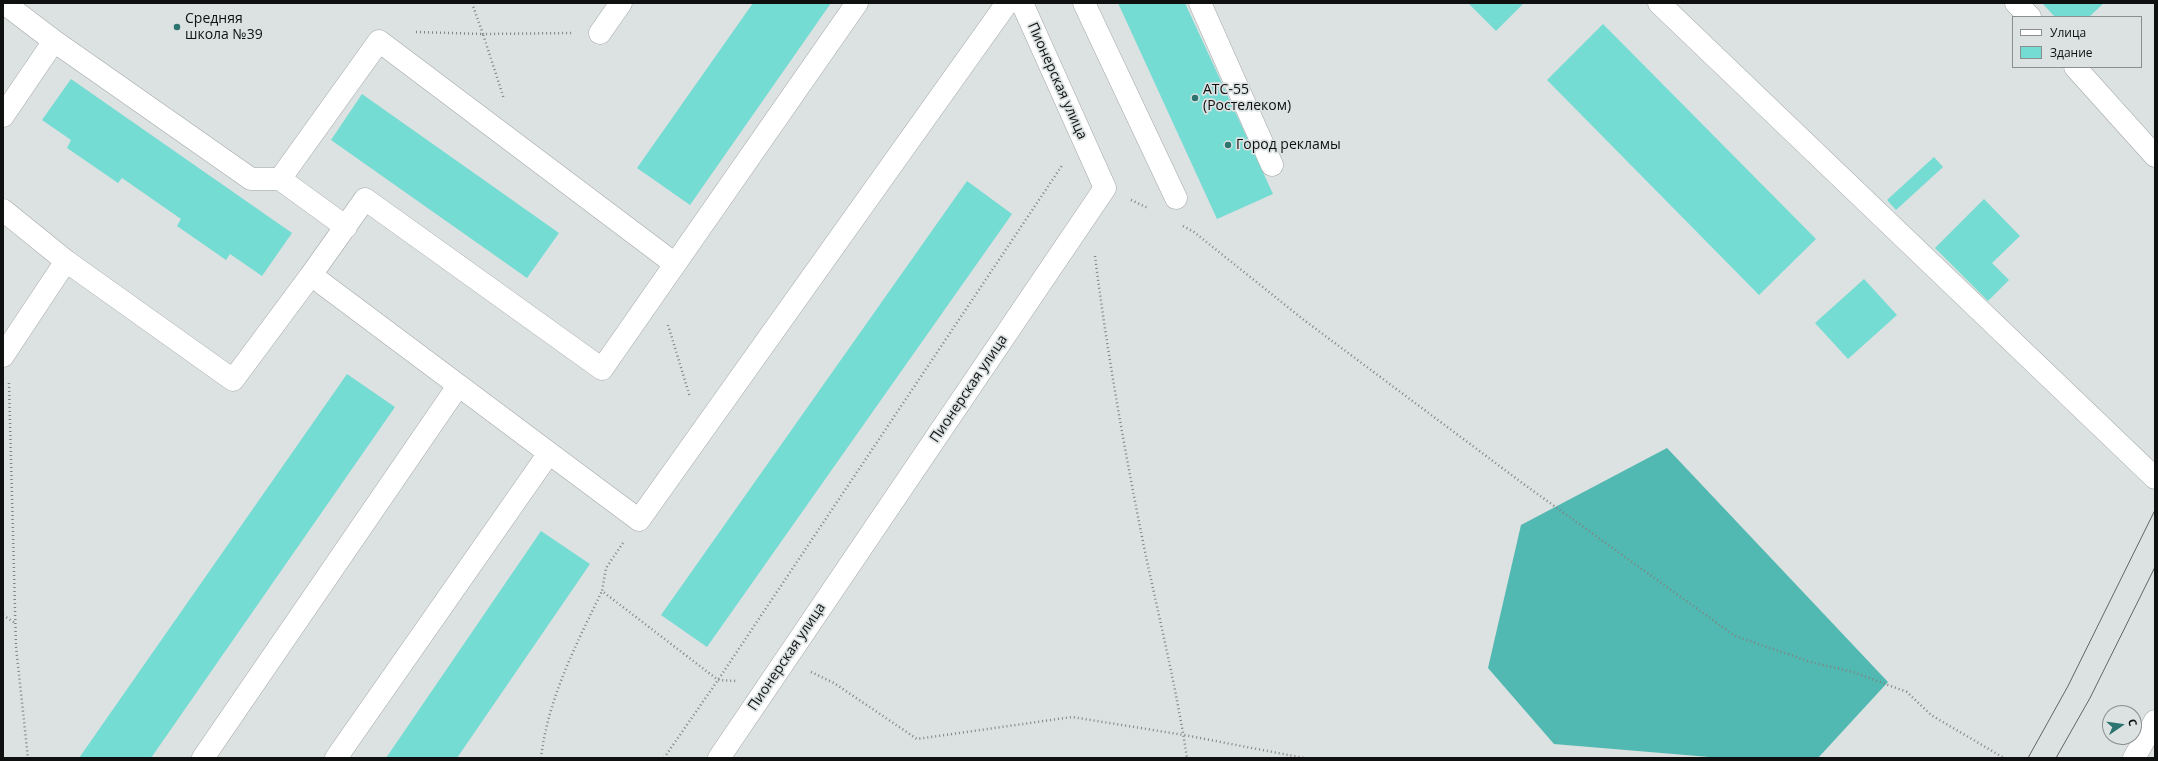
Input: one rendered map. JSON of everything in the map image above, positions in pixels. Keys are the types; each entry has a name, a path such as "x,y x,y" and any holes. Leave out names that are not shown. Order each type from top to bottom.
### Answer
{"street":[{"path":"4,3 54,41 251,179 280,179 346,227"},
{"path":"600,33 622,3"},
{"path":"3,210 66,260 233,380 365,199 602,368 857,3"},
{"path":"311,275 639,520 702,434 1007,3"},
{"name":"Пионерская улица","path":"719,758 1105,188 1022,3"},
{"path":"1084,3 1176,198"},
{"path":"1200,3 1272,165"},
{"path":"1659,3 2155,478"},
{"path":"2016,3 2029,16"},
{"path":"3,116 54,41"},
{"path":"280,179 379,41 675,264"},
{"path":"2076,68 2155,156"},
{"path":"5,352 66,260"},
{"path":"203,758 458,386"},
{"path":"336,758 549,453"},
{"path":"2134,758 2155,721"}],"path":[{"path":"472,3 483,34 600,33"},
{"path":"664,758 718,680 1064,163"},
{"path":"1105,188 1152,210"},
{"path":"1089,212 1108,356 1143,542 1184,735 1187,758"},
{"path":"1177,222 1194,232 1304,320 1513,475 1735,636 1814,663 1853,672 1907,692 1931,715 2004,758"},
{"path":"657,290 702,434"},
{"path":"5,352 15,623 28,758"},
{"path":"541,758 544,730 565,668 602,591 606,568 639,520"},
{"path":"602,591 718,680 770,682"},
{"path":"3,615 15,623"},
{"path":"786,660 834,683 918,739 1072,717 1184,735 1304,758"}],"shaded area":[{"path":"1667,448 1888,682 1818,758 1721,758 1554,744 1488,668 1521,525"}],"building":[{"path":"753,3 831,3 690,205 637,168"},
{"name":"АТС-55 (Ростелеком)","path":"1118,3 1185,3 1273,194 1217,219"},
{"path":"1468,3 1524,3 1496,31"},
{"path":"2104,3 2090,16 2054,16 2043,4"},
{"path":"1603,24 1816,239 1759,295 1547,80"},
{"path":"71,79 292,233 262,276 230,254 226,260 177,226 181,219 122,178 118,183 67,148 71,140 42,120"},
{"path":"362,94 559,233 527,278 331,140"},
{"path":"1934,157 1943,167 1896,210 1887,200"},
{"path":"967,181 1012,214 707,647 661,615"},
{"path":"1984,199 2020,236 1992,263 2009,280 1988,301 1935,248"},
{"path":"1864,279 1897,315 1848,359 1815,323"},
{"path":"347,374 395,407 151,758 79,758"},
{"path":"541,531 590,564 457,758 386,758"}],"tram line":[{"path":"2028,758 2068,686 2155,510"},
{"path":"2056,758 2090,698 2155,567"}],"place":[{"name":"Средняя школа №39","path":"177,27"},
{"name":"АТС-55 (Ростелеком)","path":"1195,98"},
{"name":"Город рекламы","path":"1228,145"}]}
